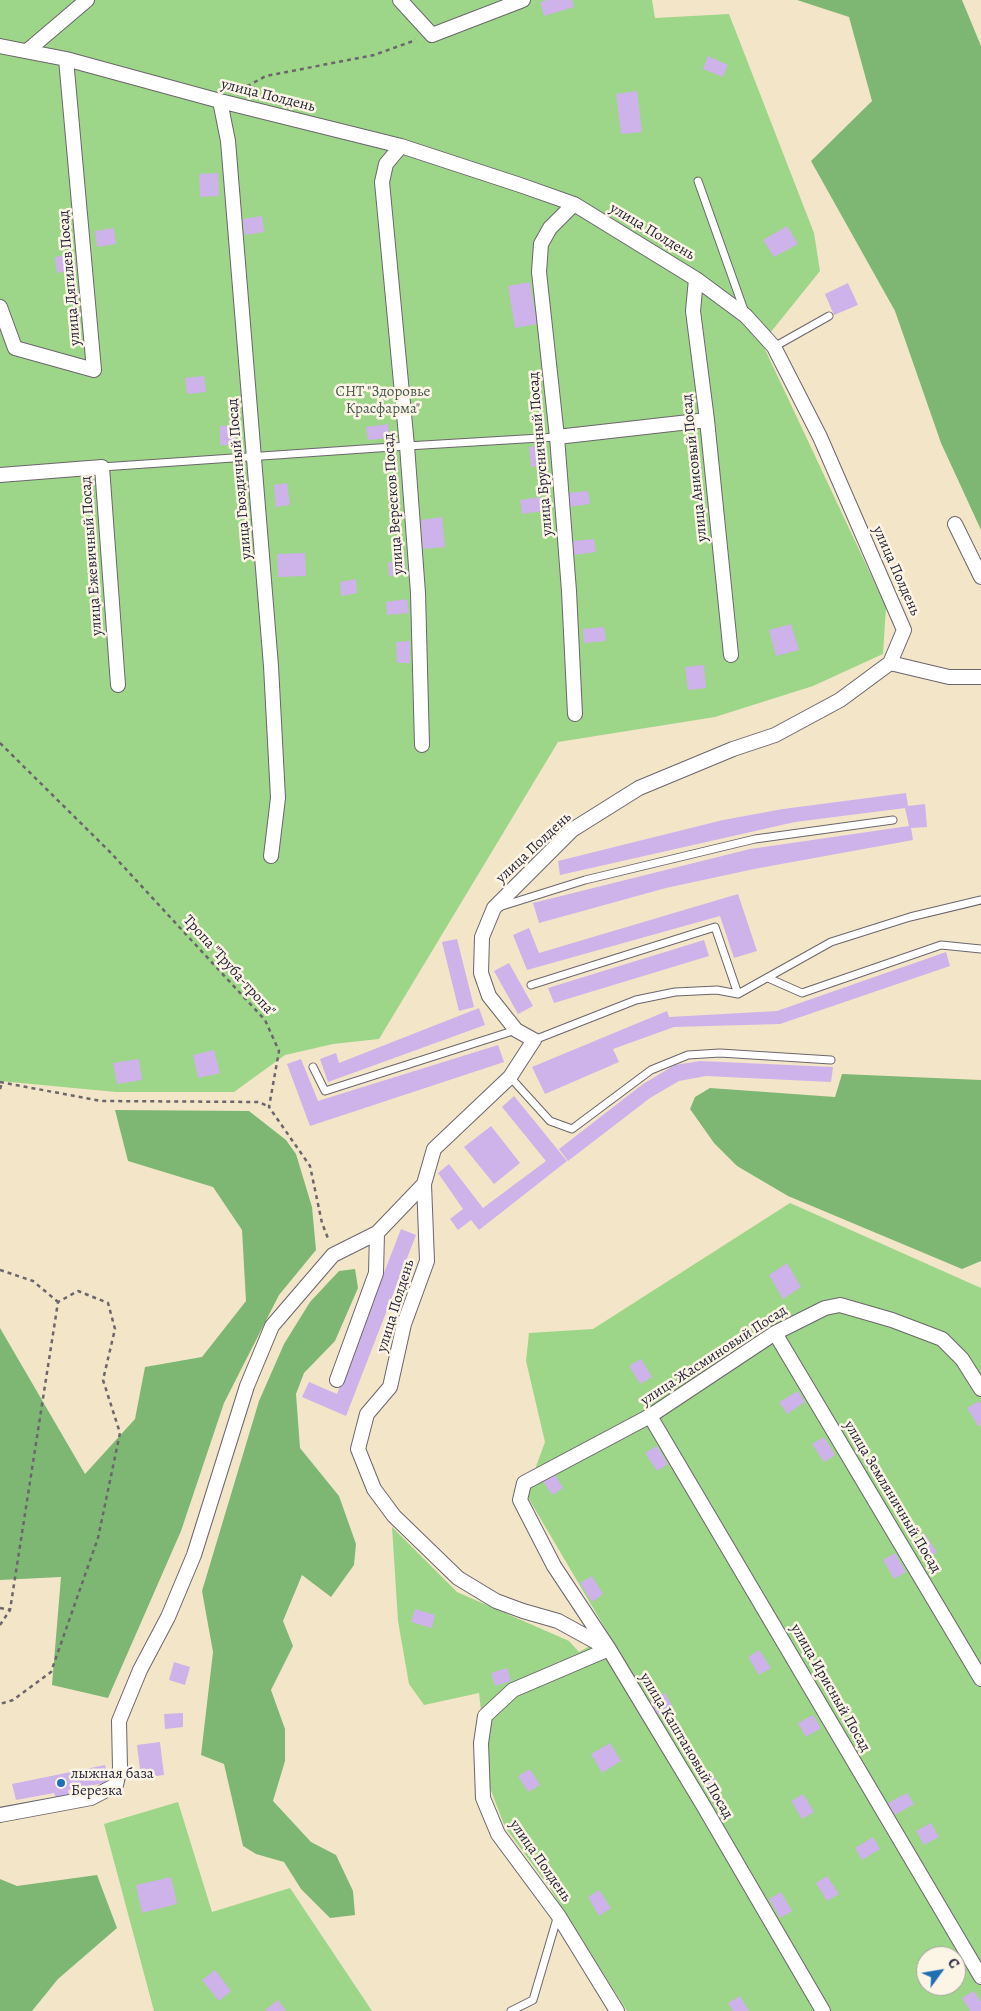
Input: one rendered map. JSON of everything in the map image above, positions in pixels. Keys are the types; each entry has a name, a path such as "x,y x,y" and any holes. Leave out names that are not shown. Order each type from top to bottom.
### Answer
{"street":[{"path":"27,52 86,0"},
{"path":"400,0 432,34 523,0"},
{"name":"улица Полдень","path":"2,49 66,59 220,101 401,146 574,204 696,279 746,316 774,347 820,437 904,630 890,663 840,700 775,735 733,749 639,788 572,830 494,908 482,937 481,973 489,996 516,1030 534,1040 510,1077 434,1149 424,1184 427,1261 404,1324 390,1387 367,1414 358,1449 374,1489 394,1516 458,1578 496,1601 523,1611 558,1620 609,1650"},
{"name":"улица Дягилев Посад","path":"0,307 15,348 94,370 66,59"},
{"name":"улица Гвоздичный Посад","path":"220,101 228,142 271,666 278,798 271,856"},
{"name":"улица Вересков Посад","path":"401,146 386,164 382,182 407,446 418,593 422,746"},
{"name":"улица Брусничный Посад","path":"574,204 550,228 541,244 539,272 557,437 569,591 575,714"},
{"name":"улица Анисовый Посад","path":"696,279 692,311 707,420 731,654"},
{"path":"557,437 707,420"},
{"name":"улица Ежевичный Посад","path":"0,475 102,467 118,685"},
{"path":"955,524 981,577"},
{"path":"890,663 948,677 981,677"},
{"path":"0,1815 91,1798 116,1785 120,1768 119,1721 140,1670 168,1617 194,1555 247,1386 272,1326 333,1255 377,1233 424,1184"},
{"path":"337,1380 376,1273 377,1233"},
{"name":"улица Жасминовый Посад","path":"520,1500 524,1483 650,1416 775,1333 825,1308 840,1305 892,1320 942,1339 962,1358 981,1389"},
{"name":"улица Земляничный Посад","path":"775,1333 981,1679"},
{"name":"улица Ирисный Посад","path":"650,1416 981,1977"},
{"name":"улица Каштановый Посад","path":"520,1500 554,1566 609,1650 698,1797 823,2011"},
{"name":"улица Полдень","path":"609,1650 513,1690 485,1716 481,1743 483,1798 498,1834 558,1915 617,2011"}],"lane":[{"path":"698,181 746,316"},
{"path":"774,347 829,316"},
{"path":"102,467 557,437"},
{"path":"494,908 585,880 755,839 893,820"},
{"path":"534,1040 636,1000 675,992 717,990 738,994 832,942 910,916 981,900"},
{"path":"531,985 715,927 738,994"},
{"path":"768,978 802,993 941,945 981,949"},
{"path":"313,1067 325,1091 516,1030"},
{"path":"510,1077 550,1121 572,1129 651,1070 688,1055 720,1053 831,1060"},
{"path":"511,2011 533,2000 558,1915"}],"path":[{"path":"220,101 266,76 374,55 432,34"},
{"name":"Тропа \"Труба-тропа\"","path":"0,743 111,853 265,1020 279,1051 270,1106"},
{"path":"0,1089 1,1083 101,1101 259,1102 270,1106 310,1166 322,1223 333,1255"},
{"path":"0,1270 32,1280 58,1302"},
{"path":"0,1704 13,1700 51,1672 98,1538 120,1433 103,1380 115,1329 108,1303 78,1291 58,1302"},
{"path":"0,1625 10,1610 58,1302"},
{"path":"0,1608 10,1610"}],"green space":[{"name":"СНТ \"Здоровье Красфарма\"","path":"0,0 652,0 655,18 729,14 814,233 820,271 762,343 886,607 883,654 813,686 715,717 558,742 379,1039 333,1044 285,1055 234,1092 116,1092 0,1081"},
{"path":"797,0 962,0 981,46 981,530 941,443 895,311 811,161 872,101 849,17"},
{"path":"842,1074 981,1080 981,1261 962,1269 788,1196 737,1166 714,1143 690,1109 695,1097 710,1088 835,1097"},
{"path":"115,1110 249,1111 286,1140 296,1154 312,1207 316,1250 279,1295 224,1403 181,1531 108,1698 52,1685 61,1577 0,1580 0,1328 85,1474 135,1419 145,1367 202,1357 246,1301 242,1230 213,1187 128,1161"},
{"path":"790,1203 981,1288 981,2011 627,2011 549,1887 505,1827 490,1788 479,1693 424,1705 409,1684 398,1621 392,1527 457,1592 569,1641 579,1652 609,1635 526,1494 545,1442 526,1361 529,1333 593,1329"},
{"path":"355,1269 358,1288 335,1341 304,1373 296,1394 300,1448 339,1496 356,1544 354,1565 331,1597 302,1575 283,1621 293,1646 271,1690 285,1729 285,1761 273,1801 311,1842 336,1855 353,1891 355,1915 330,1918 301,1889 284,1862 256,1854 243,1846 224,1764 201,1755 213,1652 202,1591 259,1401 284,1344 310,1302 339,1271"},
{"path":"178,1802 212,1912 290,1888 372,2011 154,2011 104,1824"},
{"path":"97,1875 117,1928 58,1979 32,2011 0,2011 0,1879 17,1886"}],"building":[{"path":"572,0 574,7 544,16 540,2"},
{"path":"708,56 728,65 723,77 703,69"},
{"path":"637,91 642,132 621,134 616,94"},
{"path":"218,173 219,196 200,197 199,174"},
{"path":"262,216 264,232 245,235 243,219"},
{"path":"787,226 798,244 774,257 763,240"},
{"path":"114,228 116,244 97,247 95,231"},
{"path":"74,254 76,270 57,273 55,257"},
{"path":"530,282 537,324 515,328 508,286"},
{"path":"848,283 858,305 834,315 825,294"},
{"path":"204,376 206,392 187,394 185,378"},
{"path":"388,424 390,438 368,440 366,427"},
{"path":"235,425 236,445 220,445 220,426"},
{"path":"546,445 548,465 531,467 529,447"},
{"path":"287,483 290,505 276,507 274,485"},
{"path":"588,491 590,504 568,507 566,493"},
{"path":"541,497 543,511 522,514 520,500"},
{"path":"442,517 445,547 423,549 421,520"},
{"path":"594,539 596,552 574,555 573,541"},
{"path":"305,553 306,576 278,577 277,554"},
{"path":"405,561 406,574 389,576 388,562"},
{"path":"356,579 357,593 341,596 340,582"},
{"path":"407,599 409,613 387,615 386,602"},
{"path":"791,624 799,650 776,656 769,630"},
{"path":"604,627 606,641 584,643 583,629"},
{"path":"410,641 410,663 397,663 396,642"},
{"path":"704,665 706,688 688,690 685,667"},
{"path":"906,793 908,806 925,804 927,827 911,828 913,840 754,869 666,888 539,923 533,903 750,849 909,826 905,808 795,822 560,875 558,861 723,820 783,809"},
{"path":"738,894 757,951 734,958 720,916 527,970 513,935 529,928 539,953"},
{"path":"457,939 474,1007 459,1011 442,942"},
{"path":"704,940 709,956 554,1003 548,988"},
{"path":"946,952 950,966 780,1024 674,1027 613,1049 619,1062 545,1094 532,1067 667,1011 669,1017 777,1011"},
{"path":"509,963 533,1006 518,1014 494,971"},
{"path":"479,1008 485,1025 328,1082 320,1059 336,1053 339,1063"},
{"path":"498,1045 504,1062 310,1126 287,1064 301,1059 318,1101"},
{"path":"214,1050 220,1073 198,1078 193,1055"},
{"path":"139,1059 142,1080 117,1084 113,1063"},
{"path":"700,1061 833,1067 831,1082 706,1076 679,1081 650,1098 568,1161 559,1149 643,1084 675,1065"},
{"path":"514,1096 567,1161 479,1230 471,1220 458,1230 450,1219 463,1209 438,1173 449,1164 483,1208 546,1161 502,1107"},
{"path":"491,1126 520,1163 494,1184 464,1147"},
{"path":"401,1229 416,1235 346,1416 302,1397 309,1382 337,1394"},
{"path":"787,1263 801,1287 783,1299 769,1275"},
{"path":"641,1359 652,1377 640,1384 629,1366"},
{"path":"798,1391 805,1402 787,1414 779,1402"},
{"path":"979,1401 981,1404 981,1425 979,1427 967,1408"},
{"path":"824,1437 835,1455 824,1462 812,1444"},
{"path":"657,1446 668,1464 657,1471 645,1453"},
{"path":"554,1473 563,1488 552,1495 543,1481"},
{"path":"925,1534 937,1552 925,1559 914,1541"},
{"path":"895,1553 906,1572 894,1579 883,1560"},
{"path":"592,1576 603,1594 592,1602 580,1583"},
{"path":"415,1609 435,1615 432,1628 411,1622"},
{"path":"759,1650 771,1668 759,1675 748,1657"},
{"path":"174,1662 190,1667 185,1685 169,1680"},
{"path":"507,1668 511,1681 495,1686 491,1673"},
{"path":"665,1693 673,1707 658,1715 650,1701"},
{"path":"183,1713 183,1727 165,1729 164,1714"},
{"path":"813,1715 821,1728 806,1737 798,1723"},
{"path":"160,1742 164,1775 141,1778 137,1745"},
{"path":"610,1743 621,1761 602,1773 591,1754"},
{"name":"лыжная база Березка","path":"105,1765 109,1782 68,1790 69,1795 56,1798 54,1793 16,1800 12,1784"},
{"path":"530,1769 540,1785 528,1792 518,1776"},
{"path":"712,1773 721,1788 709,1796 700,1780"},
{"path":"907,1793 914,1804 895,1815 888,1803"},
{"path":"803,1794 814,1812 802,1819 791,1801"},
{"path":"931,1823 939,1837 924,1845 916,1831"},
{"path":"873,1837 880,1849 862,1860 855,1848"},
{"path":"827,1876 839,1894 827,1901 816,1883"},
{"path":"171,1877 177,1904 142,1913 136,1885"},
{"path":"599,1890 611,1908 599,1916 588,1897"},
{"path":"781,1892 792,1911 780,1918 769,1899"},
{"path":"215,1970 231,1991 219,2001 202,1980"},
{"path":"974,1991 981,2002 981,2011 970,2011 962,1998"},
{"path":"740,1996 749,2011 733,2011 728,2003"},
{"path":"278,2000 286,2011 264,2011"}],"place":[{"name":"лыжная база Березка","path":"61,1783"}]}
